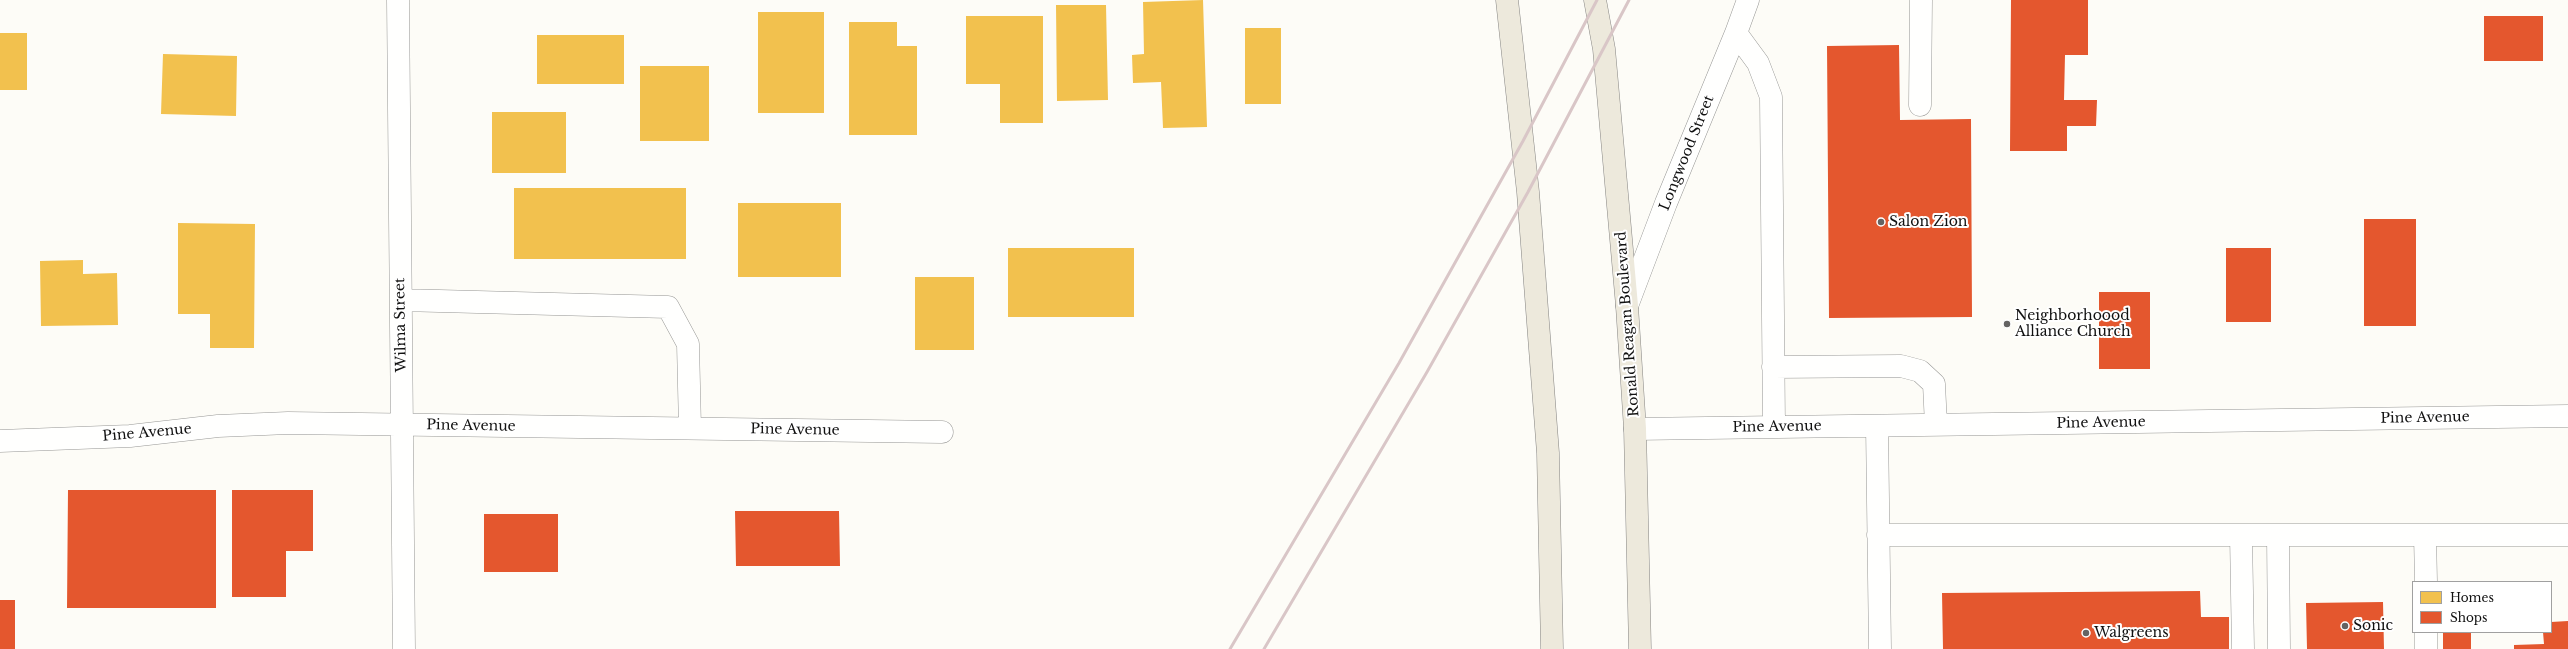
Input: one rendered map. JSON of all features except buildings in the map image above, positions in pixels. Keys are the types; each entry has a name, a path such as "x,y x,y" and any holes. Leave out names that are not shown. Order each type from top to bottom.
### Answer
{"main road":[{"path":"1507,0 1527,184 1548,452 1552,649"},
{"name":"Ronald Reagan Boulevard","path":"1595,0 1604,49 1627,306 1635,429 1640,649"}],"street":[{"name":"Wilma Street","path":"398,0 404,649"},
{"name":"Longwood Street","path":"1627,306 1666,203 1736,33 1748,0"},
{"path":"1920,105 1921,0"},
{"path":"1736,33 1758,63 1771,97 1773,145 1774,426"},
{"path":"401,300 668,307 688,344 690,428"},
{"path":"1773,367 1901,366 1920,371 1934,384 1936,425"},
{"name":"Pine Avenue","path":"1635,429 2568,416"},
{"name":"Pine Avenue","path":"0,441 123,437 218,426 288,423 402,426 942,432"},
{"path":"1877,426 1880,649"},
{"path":"2241,534 2244,649"},
{"path":"2278,534 2279,649"},
{"path":"2425,534 2426,581"},
{"path":"1878,535 2568,534"},
{"path":"2426,633 2426,649"}],"railway":[{"path":"1230,649 1399,363 1523,141 1597,0"},
{"path":"1264,649 1427,372 1528,192 1629,0"}],"place":[{"name":"Salon Zion","path":"1881,222"},
{"name":"Neighborhoood Alliance Church","path":"2007,324"},
{"name":"Sonic","path":"2345,626"},
{"name":"Walgreens","path":"2086,633"}]}
